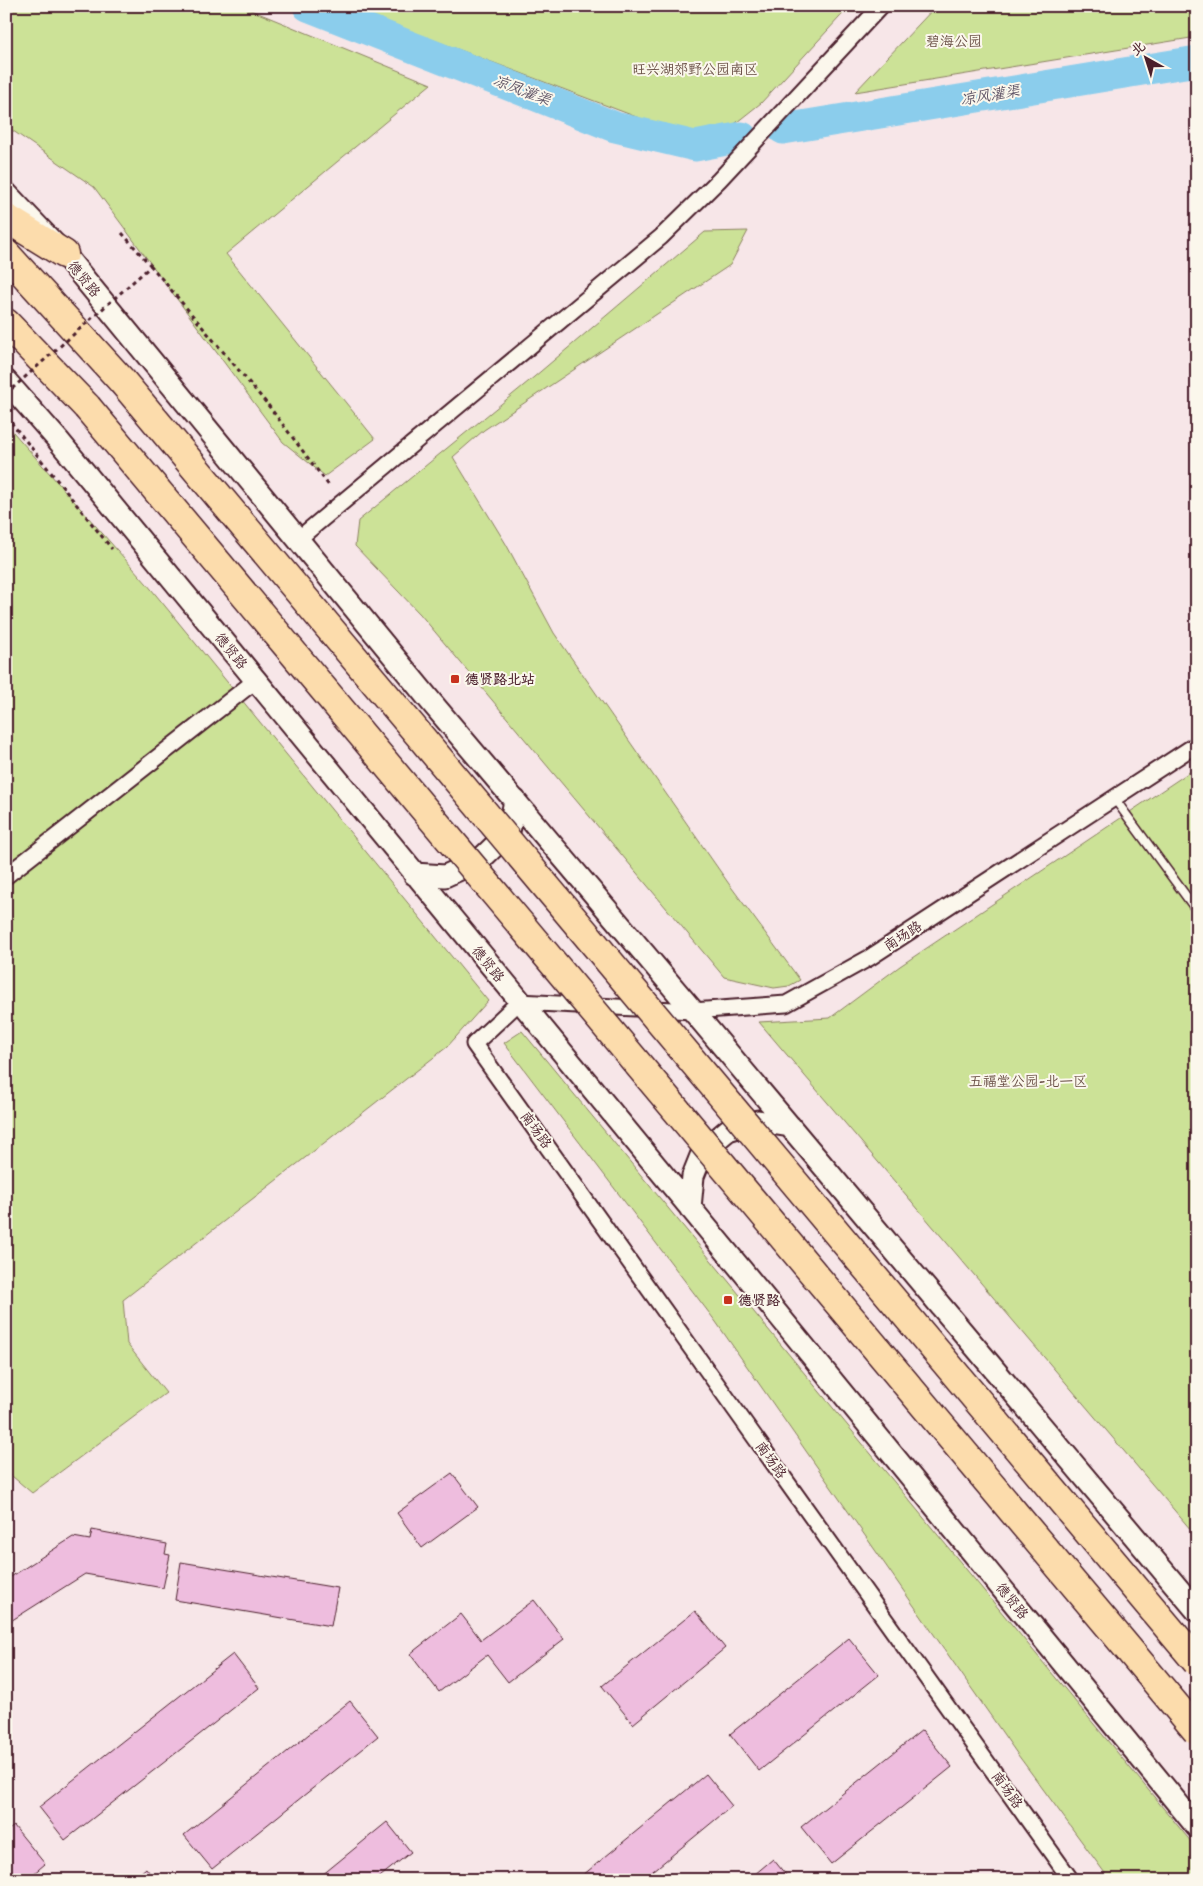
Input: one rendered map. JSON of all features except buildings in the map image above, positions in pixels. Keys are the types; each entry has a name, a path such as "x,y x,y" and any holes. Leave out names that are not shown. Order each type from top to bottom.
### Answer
{"highway":[{"path":"6,218 64,254"},
{"path":"6,254 122,381 1197,1662"},
{"path":"6,323 87,407 1197,1731"}],"street":[{"path":"297,540 661,237 719,180 881,6"},
{"name":"德贤路","path":"6,193 64,254 297,540 1197,1611"},
{"name":"德贤路","path":"6,381 64,448 1197,1826"},
{"path":"6,876 255,681"},
{"name":"南场路","path":"1071,1880 474,1044 519,1002 693,1010 786,1004 868,958 1197,744"},
{"path":"414,874 445,876 480,860 510,832 515,800"},
{"path":"690,1208 692,1176 703,1151 728,1130 758,1120 790,1126"}],"lane":[{"path":"1114,798 1197,911"}],"path":[{"path":"122,233 268,405 330,487"},
{"path":"6,394 151,266"},
{"path":"6,416 112,549"}],"green space":[{"path":"6,6 241,6 431,84 226,254 375,439 325,476 283,442 94,187 6,126"},
{"name":"旺兴湖郊野公园南区","path":"344,6 850,6 761,103 732,126 696,134 663,127"},
{"name":"碧海公园","path":"936,6 1197,6 1197,37 855,92"},
{"path":"748,231 730,265 484,430 453,457 506,544 554,633 729,884 800,980 789,986 774,988 724,977 420,614 355,546 358,521 534,377 705,232"},
{"path":"6,424 147,584 488,1001 447,1047 123,1300 127,1344 166,1393 32,1493 6,1471"},
{"name":"五福堂公园-北一区","path":"1197,767 1197,1537 759,1022 830,1018 900,966"},
{"path":"522,1031 1197,1849 1197,1880 1110,1880 1018,1755 716,1322 504,1043"}],"waterway":[{"name":"凉凤灌渠","path":"308,6 615,127 695,146 742,137"},
{"name":"凉风灌渠","path":"783,129 1197,61"}],"place":[{"name":"德贤路北站","path":"455,679"},
{"name":"德贤路","path":"728,1300"}]}
